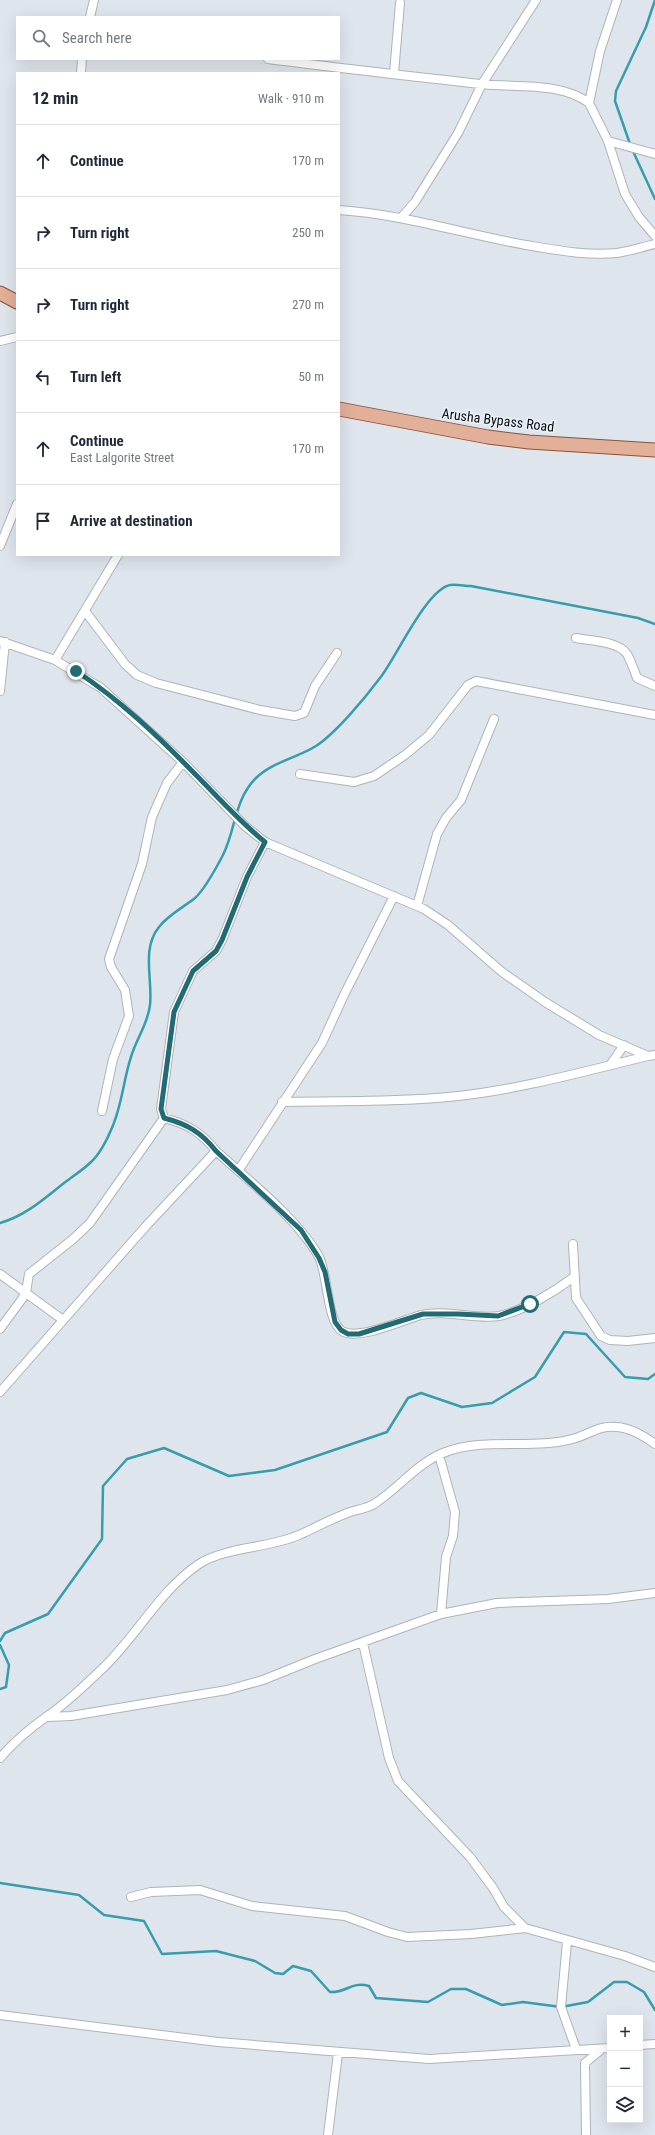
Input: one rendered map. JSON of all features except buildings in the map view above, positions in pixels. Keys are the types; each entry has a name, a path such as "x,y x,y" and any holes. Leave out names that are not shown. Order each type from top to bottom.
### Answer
{"main road":[{"path":"0,293 16,301"},
{"name":"Arusha Bypass Road","path":"340,409 488,437 529,442 655,450"}],"street":[{"path":"90,16 94,0"},
{"path":"401,218 415,202 458,133 482,84 536,0"},
{"path":"589,103 600,52 617,0"},
{"path":"394,73 400,3"},
{"path":"81,72 82,60"},
{"path":"277,60 482,84 519,85 568,92 578,95 589,103 608,141 624,194 655,236"},
{"path":"608,141 655,154"},
{"path":"340,210 374,212 486,238 566,251 594,254 617,253 655,244"},
{"path":"0,341 16,337"},
{"path":"0,546 16,506"},
{"path":"56,660 117,556"},
{"path":"85,611 124,664 137,675 156,683 260,710 295,716 304,713 315,686 337,653"},
{"path":"576,638 615,646 622,649 627,654 637,678 655,686"},
{"path":"0,691 3,642 56,660 101,688 183,762 245,826 265,842 417,906 448,925 502,972 545,1002 599,1035 651,1056"},
{"path":"300,774 354,782 374,776 405,755 429,735 468,685 476,681 655,715"},
{"path":"417,906 437,834 446,818 461,800 494,719"},
{"path":"102,1111 113,1059 129,1016 125,990 111,967 109,959 142,864 152,817 167,783 183,762"},
{"path":"164,1118 161,1109 174,1012 193,971 216,951 222,940 247,877 265,842"},
{"path":"238,1171 322,1043 344,995 394,896"},
{"path":"611,1064 624,1045"},
{"path":"282,1102 421,1099 460,1096 546,1080 651,1056"},
{"path":"164,1118 182,1122 207,1139 216,1151 301,1230 319,1258 325,1272 335,1322 341,1330 348,1334 359,1334 423,1314 498,1316 530,1304 560,1287 574,1277"},
{"path":"0,1329 26,1292 29,1274 72,1240 90,1222 164,1118"},
{"path":"0,1392 146,1226 216,1151"},
{"path":"573,1244 576,1298 601,1336 610,1340 628,1341 655,1338"},
{"path":"0,1274 63,1320"},
{"path":"0,1758 29,1728 47,1717 103,1668 167,1593 186,1574 202,1562 229,1553 289,1539 342,1515 372,1505 416,1470 439,1455 455,1448 560,1441 578,1437 594,1429 611,1427 629,1429 655,1444"},
{"path":"439,1455 455,1512 454,1531 446,1557 441,1614"},
{"path":"47,1717 71,1716 227,1690 263,1680 315,1658 363,1643 441,1614 497,1603 608,1598 655,1593"},
{"path":"363,1643 389,1758 398,1781 470,1857 493,1888 504,1907 525,1928"},
{"path":"131,1897 167,1891 200,1890 252,1906 346,1916 388,1932 406,1937 470,1934 525,1928 568,1942 625,1956 655,1967"},
{"path":"568,1942 561,2007 576,2049"},
{"path":"0,2015 218,2042 338,2053 442,2059 606,2048"},
{"path":"643,2045 655,2044"},
{"path":"586,2135 585,2063 606,2048"},
{"path":"328,2135 338,2053"}],"waterway":[{"path":"630,144 615,101 616,91 646,27 655,0"},
{"path":"632,149 655,199"},
{"path":"0,1223 18,1216 42,1201 88,1165 102,1147 115,1121 131,1057 149,1012 151,995 149,965 150,945 159,927 171,915 195,898 214,872 231,835 239,805 249,787 256,778 269,768 316,746 341,724 380,678 412,626 431,599 441,590 450,585 471,586 638,618 655,624"},
{"path":"0,1641 5,1633 48,1614 102,1539 103,1486 127,1459 164,1448 229,1476 275,1470 387,1432 408,1398 421,1393 462,1407 492,1403 535,1377 564,1332 586,1334 625,1377 648,1379 655,1374"},
{"path":"0,1645 9,1665 6,1687 0,1689"},
{"path":"0,1883 79,1895 104,1915 144,1921 162,1954 216,1951 255,1961 275,1973 283,1974 293,1966 311,1971 330,1992 341,1991 353,1986 363,1985 369,1986 376,1998 428,2002 451,1989 466,1989 502,2005 523,2002 561,2007 588,2002 614,1982 627,1982 644,1992 655,2010"}],"route":[{"path":"76,671 101,688 133,715 183,762 245,826 265,842 247,877 222,940 216,951 193,971 174,1012 161,1109 164,1118 182,1122 207,1139 216,1151 301,1230 319,1258 325,1272 335,1322 341,1330 348,1334 359,1334 423,1314 498,1316 507,1314 530,1304"}]}
